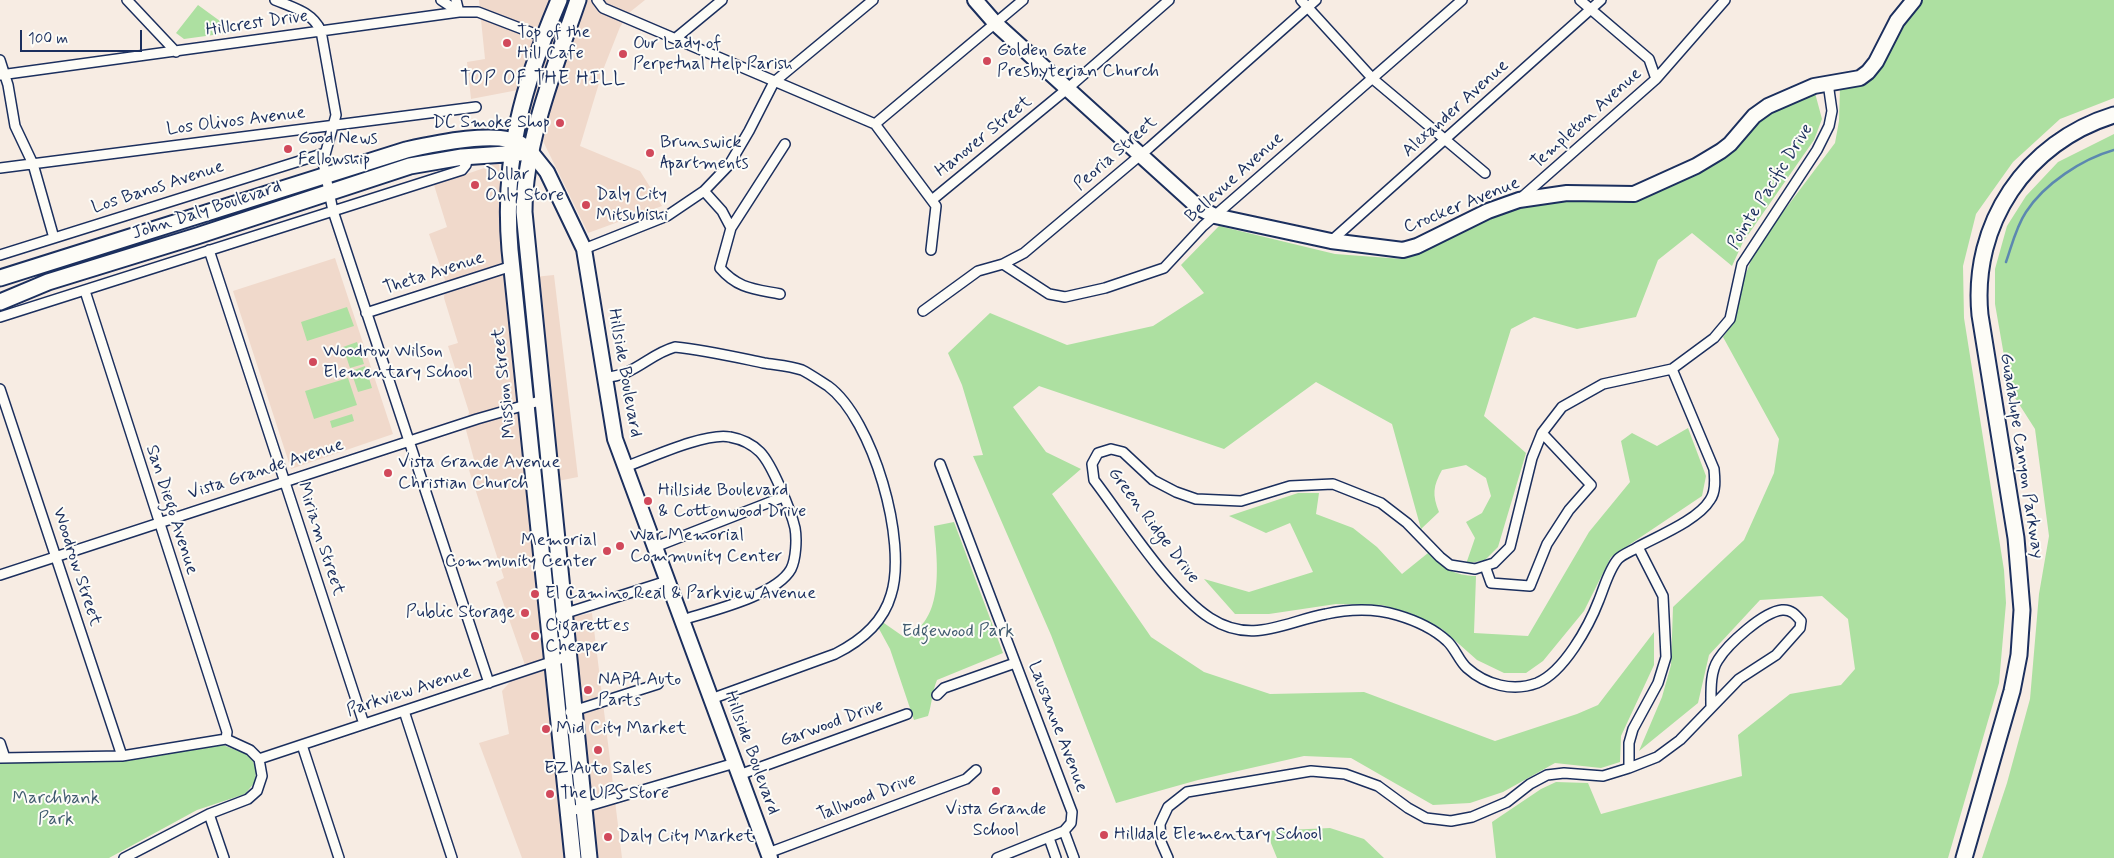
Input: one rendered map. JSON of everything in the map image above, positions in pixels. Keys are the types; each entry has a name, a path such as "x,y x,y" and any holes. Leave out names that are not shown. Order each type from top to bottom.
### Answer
{"main road":[{"name":"Mission Street","path":"559,0 543,37 512,146 508,202 512,266 572,858"},
{"name":"Mission Street","path":"577,7 562,44 531,152 524,191 524,212 589,858"},
{"path":"543,37 562,44"},
{"name":"Guadalupe Canyon Parkway","path":"1964,858 2012,690 2019,655 2022,610 2016,538 1980,315 1978,288 1981,261 1988,235 1999,210 2013,186 2030,166 2065,136 2089,124 2114,115"},
{"name":"John Daly Boulevard","path":"0,278 325,174 425,145 479,138 512,146"},
{"path":"512,146 531,152"},
{"name":"John Daly Boulevard","path":"0,302 48,282 197,236 410,166 512,146"}],"street":[{"path":"128,0 176,52"},
{"path":"276,0 309,14 316,21 321,31 336,115 325,153 325,174 333,211 489,683"},
{"path":"441,0 459,12"},
{"path":"456,0 459,12"},
{"path":"598,0 603,8 875,124 936,206 931,250"},
{"path":"676,38 722,0"},
{"path":"584,249 667,216 704,191 729,165 750,131 774,82 873,0"},
{"name":"Crocker Avenue","path":"975,0 996,24 1199,208 1215,216 1331,241 1397,250 1410,249 1456,225 1519,200 1567,193 1634,194 1696,166 1730,144 1754,116 1768,106 1814,86 1860,78 1868,72 1876,62 1897,21 1914,0"},
{"path":"875,124 1023,0"},
{"name":"Hanover Street","path":"932,200 1067,89 1169,0"},
{"name":"Peoria Street","path":"923,311 978,271 1003,264 1024,253 1140,155 1304,4 1316,0"},
{"name":"Bellevue Avenue","path":"1003,264 1049,294 1064,297 1105,288 1164,268 1203,226 1462,0"},
{"path":"1580,0 1649,59 1656,79"},
{"name":"Alexander Avenue","path":"1331,241 1445,142 1601,0"},
{"name":"Templeton Avenue","path":"1519,200 1656,79 1725,0"},
{"path":"1304,4 1372,79 1445,142 1485,173"},
{"name":"Hillcrest Drive","path":"2,75 459,12 478,12 543,37"},
{"name":"Templeton Avenue","path":"1649,59 1666,62 1673,59"},
{"path":"0,60 15,126 33,164 54,238"},
{"name":"Pointe Pacific Drive","path":"1485,566 1494,563 1510,547 1532,458 1542,433 1562,407 1602,384 1672,369 1714,338 1730,319 1742,264 1817,150 1829,126 1832,111 1828,83"},
{"name":"Los Olivos Avenue","path":"0,168 476,107"},
{"path":"780,294 743,286 730,280 720,268 731,228 784,144"},
{"name":"Hillside Boulevard","path":"531,152 548,172 584,249 614,439 769,855"},
{"name":"Los Banos Avenue","path":"0,255 325,153"},
{"path":"0,317 462,170 466,165 468,156"},
{"path":"704,191 722,211 731,228"},
{"name":"Miriam Street","path":"209,250 364,724"},
{"name":"Theta Avenue","path":"366,313 512,266"},
{"name":"San Diego Avenue","path":"85,291 158,523 227,732 226,740"},
{"path":"605,377 618,377 632,371 662,351 675,347 801,370 838,395 853,415 871,452 883,486 892,514 897,559 891,596 881,616 868,632 852,645 819,661 711,699"},
{"name":"Green Ridge Drive","path":"1485,566 1475,569 1450,565 1440,558 1407,523 1381,503 1332,484 1311,483 1290,486 1241,501 1196,499 1176,492 1153,480 1123,452 1111,448 1098,453 1092,464 1094,480 1162,570 1187,598 1210,618 1237,629 1266,631 1325,614 1359,610 1396,614 1420,624 1447,641 1466,668 1490,684 1509,688 1536,683 1553,673 1579,640 1593,616 1608,578 1618,559 1699,513 1711,499 1715,484 1714,469 1672,369"},
{"name":"Woodrow Street","path":"0,389 122,756"},
{"name":"Vista Grande Avenue","path":"0,575 408,441 527,403 543,400"},
{"path":"1485,566 1491,583 1530,586 1547,544 1569,510 1591,485 1542,433"},
{"path":"625,467 709,437 729,436 747,442 760,452 771,467 795,528 795,550 791,569 770,588 748,598 682,620"},
{"name":"Lausanne Avenue","path":"940,464 1072,812 1071,823 1064,831"},
{"path":"654,547 783,497"},
{"path":"1628,768 1629,743 1633,729 1658,683 1666,657 1663,596 1638,547"},
{"path":"548,618 667,581"},
{"path":"1168,858 1161,842 1160,824 1168,807 1187,792 1311,771 1345,774 1378,786 1408,808 1426,818 1451,821 1472,817 1507,802 1530,784 1547,775 1564,773 1603,776 1628,768 1657,756 1680,740 1739,679 1776,655 1800,628 1801,621 1793,612 1782,610 1762,619 1739,637 1718,660 1713,672 1711,706"},
{"name":"Parkview Avenue","path":"259,759 569,656"},
{"path":"937,695 944,688 1015,663"},
{"path":"558,715 658,684"},
{"path":"404,711 452,858"},
{"name":"Garwood Drive","path":"568,812 737,769 908,714"},
{"path":"0,743 2,758 122,756 226,740 250,750 259,759 262,776 257,791 248,799 209,814 124,858"},
{"path":"302,745 339,858"},
{"name":"Tallwood Drive","path":"769,855 966,779 976,770"},
{"path":"209,814 224,858"},
{"path":"997,858 1064,831 1074,858"},
{"path":"1049,838 1056,858"}],"shaded area":[{"path":"479,0 645,0 630,12 620,27 603,70 580,146 640,171 662,206 588,233 518,90 471,99 467,62 485,59"},
{"path":"499,163 505,280 554,275 578,477 527,487 541,623 592,613 622,858 522,858 479,743 509,734 502,691 525,665 496,582 504,578 469,470 476,467 466,430 469,412 448,346 458,343 444,298 445,280 429,234 447,227 434,185"},
{"name":"Woodrow Wilson Elementary School","path":"335,258 393,434 291,469 233,291"}],"green space":[{"path":"1922,0 2114,0 2114,98 2060,119 2013,162 1976,214 1963,266 1964,318 2004,570 2006,603 1999,683 1948,858 1496,858 1492,822 1541,789 1556,782 1588,783 1601,814 1742,776 1738,735 1790,694 1841,685 1855,669 1848,619 1822,596 1760,600 1709,655 1698,703 1639,751 1662,697 1671,665 1673,607 1744,540 1774,473 1779,439 1723,337 1734,322 1743,281 1756,248 1835,143 1839,121 1840,87 1890,49 1905,21"},
{"path":"198,5 235,32 184,39 176,33"},
{"path":"1815,93 1822,119 1814,140 1743,242 1732,266 1692,233 1658,260 1636,317 1577,329 1534,317 1511,329 1484,416 1526,453 1498,547 1485,560 1466,564 1475,538 1466,522 1482,513 1491,496 1486,478 1466,465 1442,470 1435,491 1435,501 1439,512 1421,529 1392,424 1316,382 1224,449 1039,386 1013,407 1046,452 1081,469 1052,494 1151,637 1204,672 1270,694 1364,692 1495,741 1577,714 1598,705 1654,632 1654,665 1621,736 1620,762 1601,768 1555,763 1503,792 1470,803 1433,805 1351,758 1304,756 1198,780 1116,803 1051,635 973,456 983,455 962,385 948,353 990,313 1067,345 1153,326 1204,293 1181,265 1219,226 1335,254 1403,259 1456,231 1518,208 1556,201 1631,202 1693,176 1736,148 1755,124 1774,110"},
{"path":"2114,134 2114,858 1982,858 2007,783 2030,699 2039,594 2049,536 2035,429 2010,390 1995,304 1995,269 2007,226 2026,196 2058,162"},
{"path":"347,307 354,326 307,341 301,322"},
{"path":"357,342 364,364 350,368 343,347"},
{"path":"365,366 372,388 358,392 351,371"},
{"path":"348,378 357,405 314,419 305,391"},
{"path":"352,414 354,421 332,428 330,421"},
{"path":"1688,428 1706,476 1702,496 1611,557 1584,611 1543,661 1526,673 1504,673 1477,660 1442,629 1410,613 1382,605 1336,604 1269,614 1235,614 1204,579 1249,592 1313,572 1290,523 1266,533 1229,516 1298,493 1319,493 1316,514 1353,528 1377,547 1402,574 1428,553 1449,570 1468,576 1476,576 1474,633 1528,636 1589,532 1630,482 1621,441 1632,433 1657,446"},
{"name":"Edgewood Park","path":"954,522 1003,653 937,680 928,716 914,720 890,649 878,627 881,621 904,637 917,629 927,618 933,604 936,589 937,572 934,526"},
{"name":"Marchbank Park","path":"223,745 246,754 253,761 256,771 255,782 245,794 197,810 109,858 0,858 0,763 120,762"},
{"path":"1330,828 1364,839 1384,858 1277,858 1266,831"}],"waterway":[{"path":"2006,262 2014,236 2026,212 2043,192 2053,182 2077,166 2114,150"}],"place":[{"name":"Top of the Hill Cafe","path":"507,43"},
{"name":"Our Lady of Perpetual Help Parish","path":"623,54"},
{"name":"Golden Gate Presbyterian Church","path":"987,61"},
{"name":"DC Smoke Shop","path":"560,123"},
{"name":"Good News Fellowship","path":"288,149"},
{"name":"Brunswick Apartments","path":"650,153"},
{"name":"Dollar Only Store","path":"475,185"},
{"name":"Daly City Mitsubishi","path":"586,205"},
{"name":"Woodrow Wilson Elementary School","path":"313,362"},
{"name":"Vista Grande Avenue Christian Church","path":"388,473"},
{"name":"Hillside Boulevard & Cottonwood Drive","path":"648,501"},
{"name":"War Memorial Community Center","path":"620,546"},
{"name":"Memorial Community Center","path":"607,551"},
{"name":"El Camino Real & Parkview Avenue","path":"535,594"},
{"name":"Public Storage","path":"525,613"},
{"name":"Cigarettes Cheaper","path":"535,636"},
{"name":"NAPA Auto Parts","path":"588,690"},
{"name":"Mid City Market","path":"546,729"},
{"name":"EZ Auto Sales","path":"598,750"},
{"name":"Vista Grande School","path":"996,791"},
{"name":"The UPS Store","path":"550,794"},
{"name":"Hilldale Elementary School","path":"1104,835"},
{"name":"Daly City Market","path":"608,837"}],"district":[{"name":"TOP OF THE HILL","path":"543,80"}]}
